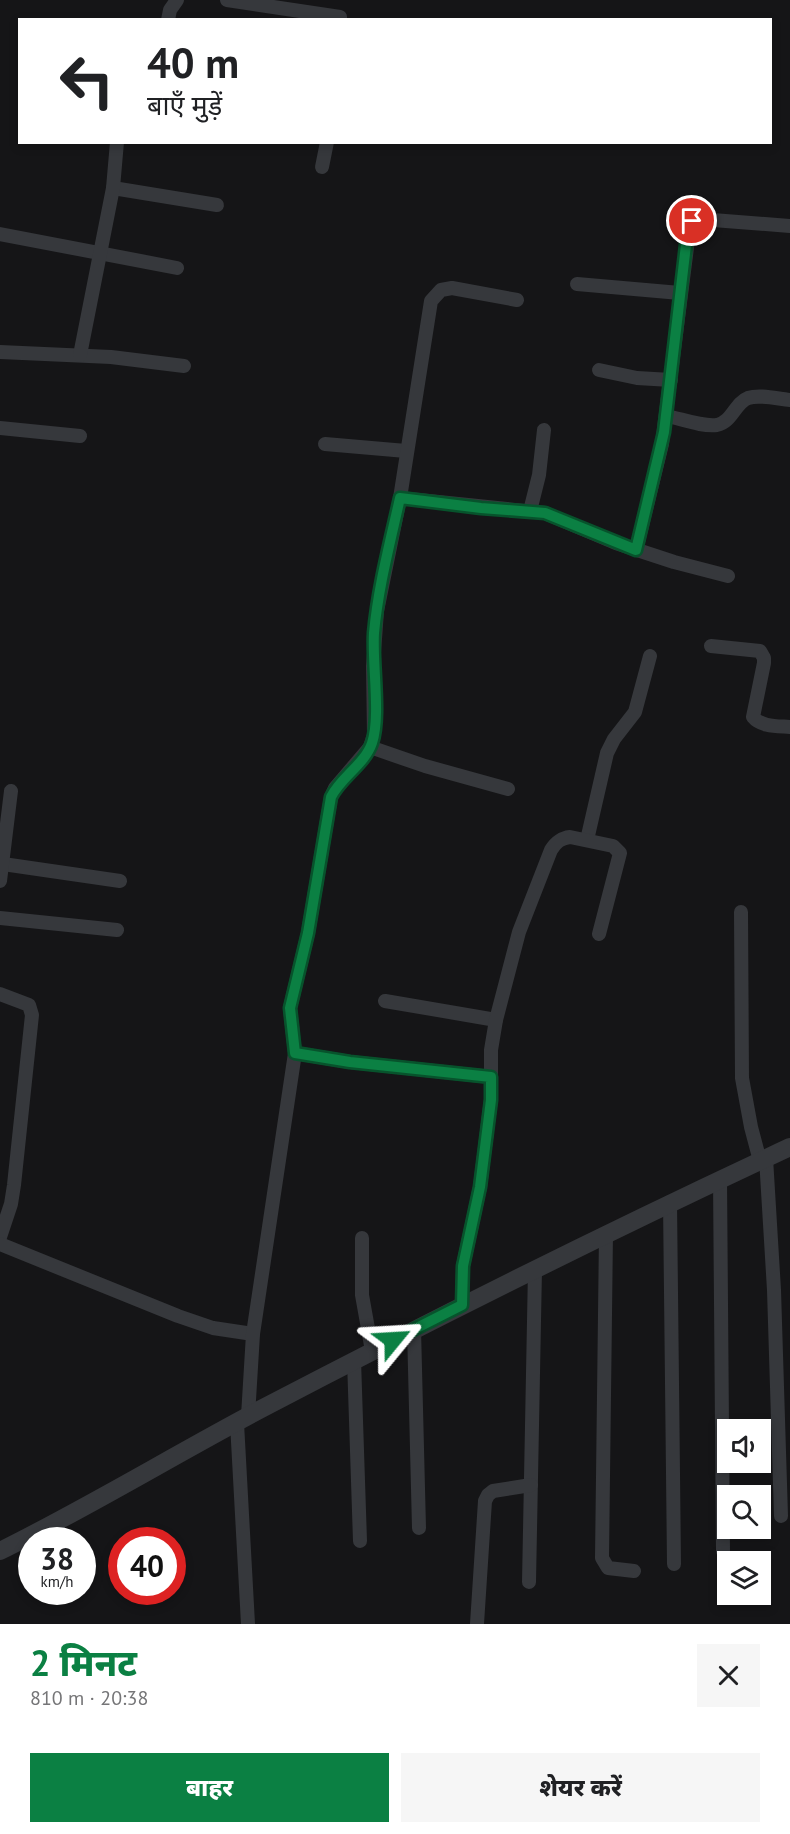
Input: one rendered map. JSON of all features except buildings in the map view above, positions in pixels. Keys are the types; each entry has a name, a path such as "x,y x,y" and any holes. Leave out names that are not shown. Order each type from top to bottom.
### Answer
{"street":[{"path":"168,18 170,10 177,0"},
{"path":"226,0 340,17"},
{"path":"81,356 113,188 117,144"},
{"path":"322,167 327,144"},
{"path":"113,188 217,206"},
{"path":"636,550 667,416 688,228 692,221 700,219 790,226"},
{"path":"0,234 177,268"},
{"path":"577,284 680,293"},
{"path":"248,1624 242,1420 295,1053 290,1008 308,933 331,797 335,788 370,747 376,725 374,666 377,611 400,498 431,302 435,295 445,288 517,300"},
{"path":"0,352 137,360 184,366"},
{"path":"599,370 637,378 671,380"},
{"path":"667,416 716,425 729,418 738,405 746,399 753,397 790,400"},
{"path":"0,428 80,436"},
{"path":"530,511 539,475 544,430"},
{"path":"325,444 406,451"},
{"path":"400,498 481,508 530,511 553,516 636,550 728,576"},
{"path":"711,646 760,651 764,663 753,717 755,721 761,723 790,727"},
{"path":"587,840 607,753 635,712 650,656"},
{"path":"370,747 425,766 508,789"},
{"path":"0,881 11,791"},
{"path":"462,1305 463,1266 480,1187 491,1100 496,1020 514,949 551,850 560,839 565,837 613,846 620,853 599,934"},
{"path":"3,864 120,881"},
{"path":"741,912 742,1078 751,1127 763,1159 774,1290 781,1516"},
{"path":"0,918 117,930"},
{"path":"0,994 29,1005 32,1015 14,1185 11,1204 0,1237"},
{"path":"385,1001 496,1020"},
{"path":"295,1053 350,1062 491,1077"},
{"path":"0,1551 414,1329 670,1202 790,1147"},
{"path":"720,1179 723,1551"},
{"path":"670,1202 674,1564"},
{"path":"606,1233 602,1558 608,1568 634,1571"},
{"path":"362,1238 362,1295 372,1351"},
{"path":"0,1244 178,1316 213,1328 253,1334"},
{"path":"529,1582 535,1269"},
{"path":"414,1329 419,1528"},
{"path":"354,1360 360,1541"},
{"path":"477,1624 485,1501 493,1491 531,1485"}],"route":[{"path":"393,1340 462,1305 463,1266 480,1187 491,1100 491,1077 324,1059 295,1053 290,1008 308,933 331,797 335,788 366,753 374,735 376,725 374,635 381,586 400,498 545,513 636,550 667,416 688,228 692,221"}]}
